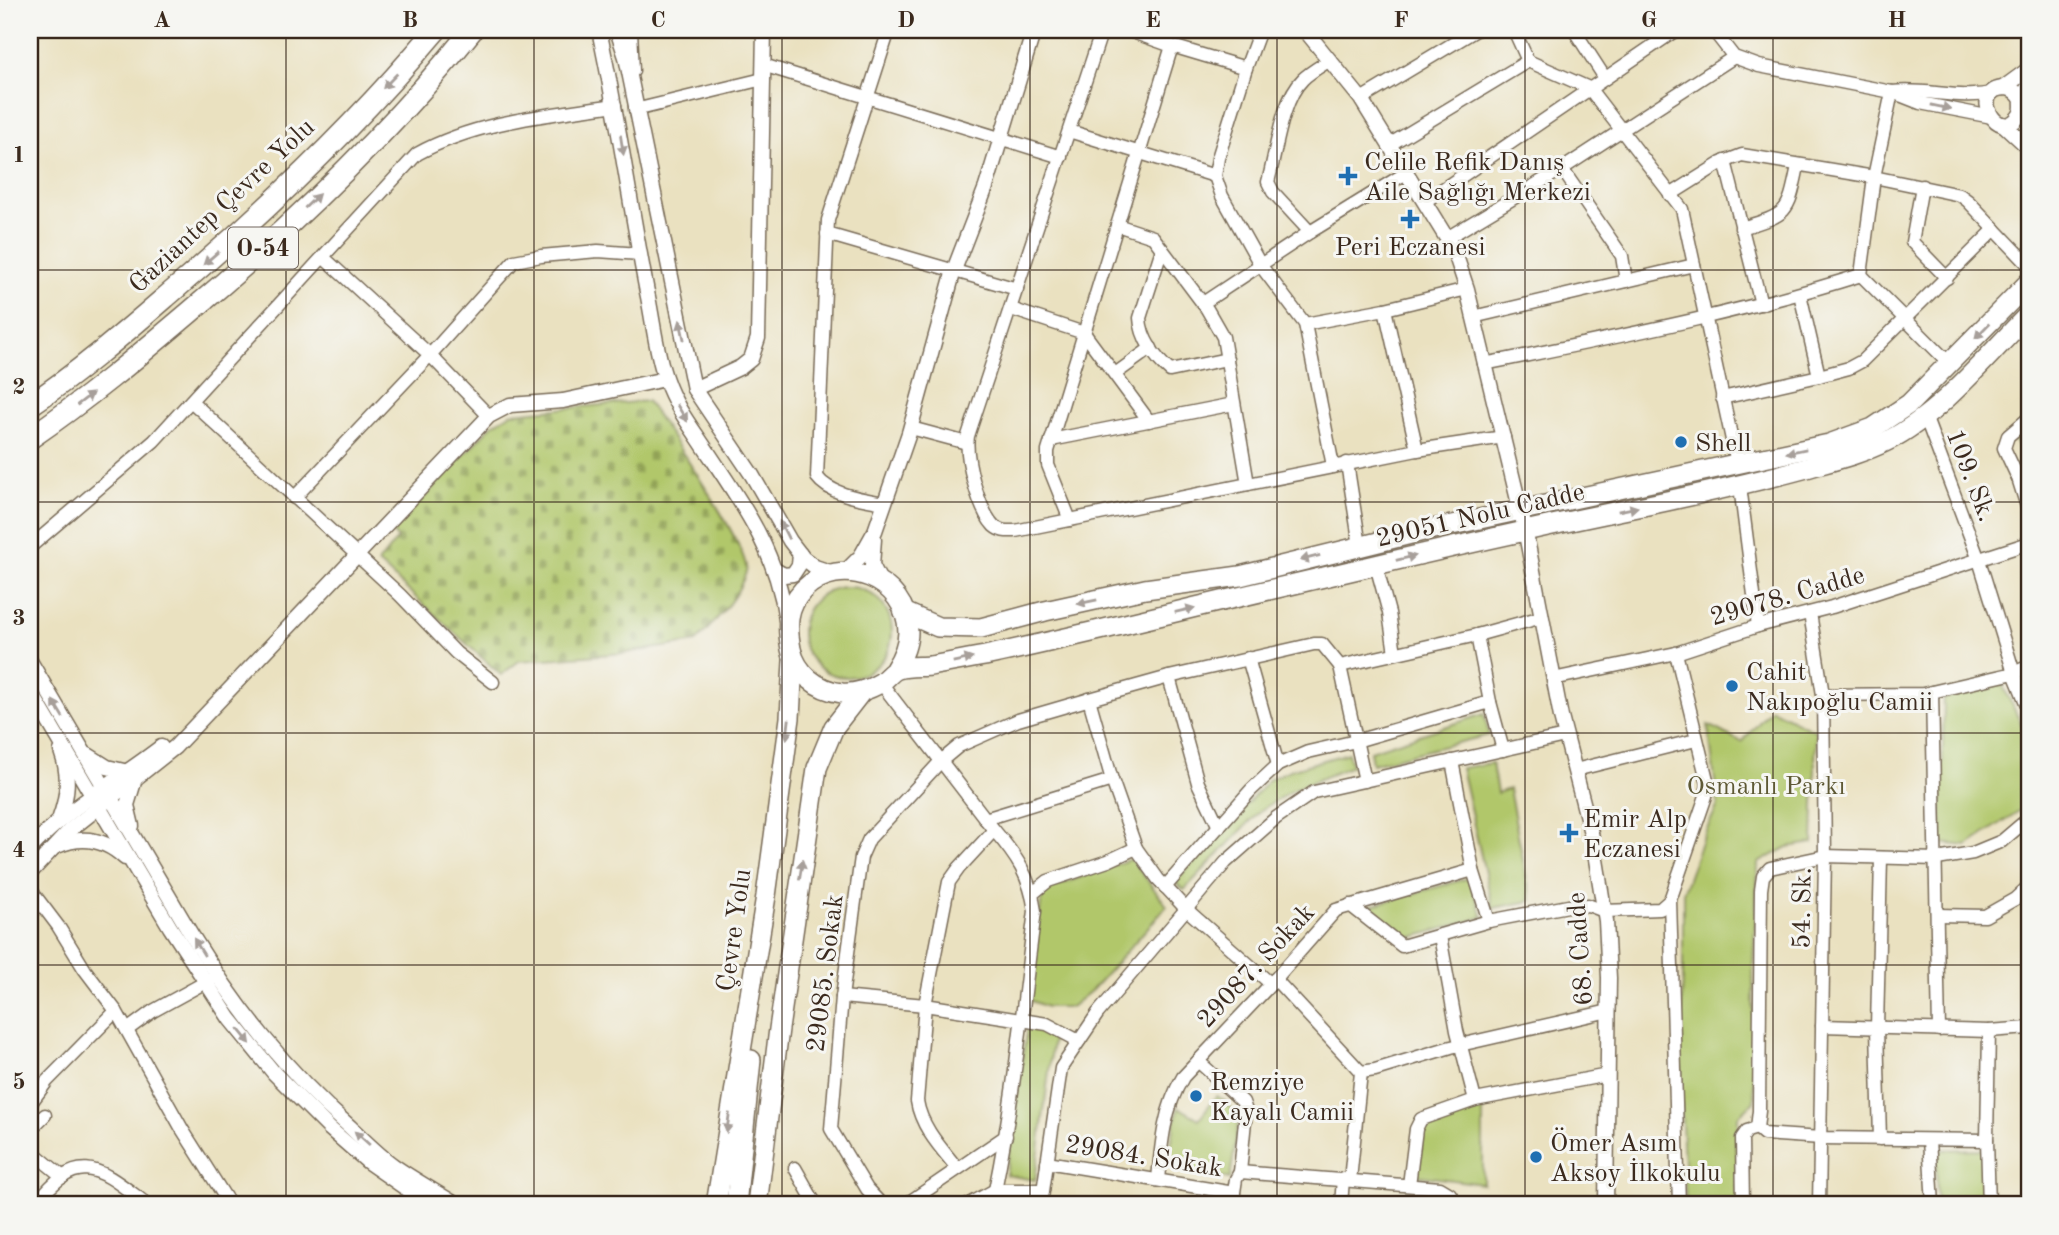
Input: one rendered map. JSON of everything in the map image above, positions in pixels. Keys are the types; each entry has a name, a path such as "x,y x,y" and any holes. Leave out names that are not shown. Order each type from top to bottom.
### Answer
{"highway":[{"name":"Gaziantep Çevre Yolu","path":"30,405 94,357 232,239 370,102 436,30"},
{"name":"O-54","path":"30,438 112,379 248,262 393,120 472,30"}],"main road":[{"name":"29051 Nolu Cadde","path":"904,612 938,627 981,628 1145,589 1240,576 1520,510 1829,444 1872,428 1909,404 2029,282"},
{"name":"29051 Nolu Cadde","path":"793,661 806,677 822,688 842,693 862,691 888,676 1044,643 1525,529 1740,486 1836,460 1888,441 1925,416 2028,318"},
{"path":"793,661 787,624 792,606 802,591 816,579 840,572 864,574 880,581 895,594 904,612 908,632 905,652 888,676"},
{"name":"Çevre Yolu","path":"716,1205 766,896 793,687 793,661"},
{"path":"756,1201 817,768 834,727 862,691"},
{"path":"736,1205 768,916 772,843"}],"street":[{"path":"599,30 665,379 678,406 754,521 782,591 787,624"},
{"path":"618,30 626,57 694,389 752,475 800,554 815,567 840,572 861,556 875,531 911,428 954,270 1001,140 1034,30"},
{"path":"631,30 635,110"},
{"path":"694,389 741,367 751,359 758,338 764,30"},
{"path":"885,503 856,497 822,484 817,477 828,220 889,30"},
{"path":"1102,30 967,443 966,449 978,496 993,525 1002,531 1016,531 1347,463 1504,437"},
{"path":"1127,30 1246,68"},
{"path":"1260,30 1217,158 1215,176 1222,196 1261,266 1305,324 1333,466"},
{"path":"1361,99 1476,30"},
{"path":"1514,30 1528,61 1589,88 1682,209 1737,463"},
{"path":"1574,30 1605,78"},
{"path":"1424,202 1676,30"},
{"path":"1713,30 1734,57 1759,66 1892,92 1920,103 1997,120 2015,121 2023,106 2015,91 1958,96 1910,90 1892,92"},
{"name":"68. Cadde","path":"1312,32 1361,99 1454,250 1504,437 1525,529 1553,679 1593,841 1604,911 1609,978 1606,1205"},
{"path":"1070,520 1048,465 1048,451 1172,46"},
{"path":"1447,238 1562,169 1734,57"},
{"path":"1310,232 1273,192 1268,182 1289,101 1295,89 1303,78 1330,60"},
{"path":"1389,145 1528,61"},
{"path":"2029,69 1998,91 1987,103 1987,109 1997,120 2029,148"},
{"path":"635,110 763,72 868,97 1060,157"},
{"path":"2022,100 2029,86"},
{"path":"1861,275 1874,177 1892,92"},
{"path":"30,547 154,441 417,154 444,139 522,119 615,105"},
{"path":"2019,117 2029,129"},
{"path":"1069,131 1139,155 1215,176"},
{"path":"1670,195 1725,162 1742,155 1922,186 1959,195 2029,265"},
{"path":"1725,162 1761,304"},
{"path":"1741,228 1782,213 1791,201 1798,166"},
{"path":"1562,169 1622,256 1626,281"},
{"path":"1203,303 1406,173"},
{"path":"1922,186 1912,242 1947,278"},
{"path":"1117,225 1153,237 1203,303 1223,337 1248,484"},
{"path":"1722,398 1849,368 1863,360 1995,229"},
{"path":"827,234 1017,289"},
{"path":"1162,249 1140,318 1140,330 1170,371 1227,359"},
{"path":"294,498 430,355 514,261 598,251 640,254"},
{"path":"323,257 430,355 489,416"},
{"path":"1473,317 1694,265"},
{"path":"1484,364 1705,318 1800,294 1861,275"},
{"path":"1861,275 1950,364"},
{"path":"1305,324 1385,309 1466,289"},
{"path":"1800,294 1819,376"},
{"path":"1011,309 1084,333 1149,421"},
{"path":"1385,309 1417,450"},
{"path":"1115,374 1151,348"},
{"path":"30,849 58,821 131,776 197,723 489,416 510,405 563,401 665,379"},
{"path":"191,401 400,595 456,653 493,682"},
{"path":"1052,440 1234,404"},
{"name":"109. Sk.","path":"1925,416 1979,560 2014,673 2029,710"},
{"path":"2029,418 2005,442 2004,448 2023,476 2029,513"},
{"path":"911,428 967,443"},
{"path":"1347,463 1360,546"},
{"path":"1740,486 1758,626"},
{"path":"875,531 872,565 880,581"},
{"name":"29078. Cadde","path":"1553,679 1676,653 2029,543"},
{"path":"775,570 784,575 793,574 799,565 800,554"},
{"path":"1377,565 1395,653"},
{"name":"54. Sk.","path":"1810,613 1823,695 1825,856 1819,1205"},
{"path":"1365,781 1340,666 1477,635 1542,617"},
{"path":"1477,635 1503,750"},
{"name":"29085. Sokak","path":"882,1205 867,1189 831,1129 842,997 861,857 869,839 941,761 959,746 1018,720 1169,677 1314,644 1322,644 1340,666"},
{"path":"1676,653 1708,784 1670,900 1679,1205"},
{"path":"1248,658 1278,765"},
{"path":"30,661 81,747 136,870"},
{"path":"1823,695 1923,694 2014,673 2029,666"},
{"path":"888,676 941,761 1011,850 1030,883 1034,911 1006,1136 995,1190"},
{"path":"1169,677 1198,783 1219,827"},
{"path":"30,685 31,692 50,725 158,881 230,1019 274,1073 368,1162 430,1205"},
{"path":"1932,692 1939,1030"},
{"path":"1089,699 1112,780 1136,848 1186,909 1273,982 1361,1072"},
{"path":"1166,887 1278,765 1308,751 1356,741 1490,702"},
{"path":"50,725 67,775 66,801 58,821"},
{"path":"1041,1205 1061,1068 1098,1013 1226,862 1276,818 1314,792 1566,736"},
{"path":"1574,770 1696,740"},
{"path":"81,747 107,767 131,776"},
{"path":"1452,761 1473,870 1489,921"},
{"path":"131,776 129,817 158,873 158,881"},
{"path":"985,819 1112,780"},
{"path":"30,873 101,796"},
{"path":"1757,1128 1761,890 1763,876 1770,868 1825,856 1937,859 1973,853 2001,841 2029,818"},
{"path":"957,1168 919,1115 925,1005 949,882 994,830"},
{"path":"47,853 70,841 96,840 118,851 136,870 211,979 283,1062 329,1109 392,1164 457,1205"},
{"path":"1032,894 1048,881 1108,861 1136,848"},
{"path":"1880,1139 1877,1028 1881,858"},
{"name":"29087. Sokak","path":"1158,1180 1161,1147 1172,1095 1198,1061 1336,910 1473,870"},
{"path":"1938,915 1985,916 2015,899 2029,886"},
{"path":"30,889 116,1011 182,1129 229,1205"},
{"path":"1350,905 1402,946 1489,921 1568,906 1588,905 1604,911 1660,909 1670,900"},
{"path":"1440,936 1461,1045 1475,1100"},
{"path":"127,1030 153,1011 211,979"},
{"path":"842,997 925,1005 1047,1024 1079,1041"},
{"path":"30,1104 47,1080 116,1011"},
{"path":"1361,1072 1461,1045 1609,1011"},
{"path":"1822,1027 1989,1031 2029,1028"},
{"path":"1989,1031 1989,1205"},
{"path":"1198,1061 1243,1102 1246,1111 1240,1172 1233,1199"},
{"path":"1340,1205 1347,1179 1361,1072"},
{"path":"1409,1185 1416,1129 1421,1119 1475,1100 1608,1075"},
{"path":"30,1130 46,1115"},
{"path":"1757,1128 1764,1134 1821,1138 1987,1140"},
{"path":"1743,1205 1742,1138 1747,1131 1757,1128"},
{"path":"905,1205 1006,1136"},
{"path":"1929,1140 1933,1205"},
{"path":"30,1150 63,1178"},
{"name":"29084. Sokak","path":"1047,1162 1158,1180 1233,1199"},
{"path":"35,1205 63,1178 81,1169 90,1168 98,1170 148,1205"},
{"path":"795,1168 816,1205"},
{"path":"1240,1172 1440,1188 1450,1194 1457,1205"},
{"path":"968,1205 995,1190 1043,1191"}],"green space":[{"path":"647,401 722,514 744,559 746,572 737,591 696,642 625,653 519,661 501,675 378,563 397,539 392,531 492,425 512,413"},
{"path":"2029,425 2029,465 2024,467 2015,439"},
{"path":"847,587 864,591 879,600 888,615 892,632 888,649 879,664 864,673 847,677 830,673 815,664 806,649 802,632 806,615 815,600 830,591"},
{"path":"2000,680 2029,740 2029,804 1967,846 1941,843 1944,699"},
{"name":"Osmanlı Parkı","path":"1771,709 1816,731 1813,843 1788,847 1758,863 1753,964 1754,1102 1738,1116 1737,1205 1686,1205 1679,1063 1683,893 1702,839 1718,805 1708,725 1742,742"},
{"path":"1484,714 1489,735 1372,764 1370,751"},
{"path":"1348,753 1352,766 1295,789 1261,810 1184,890 1175,882 1270,779 1290,770"},
{"path":"1492,763 1497,793 1509,789 1531,901 1493,908 1461,768"},
{"path":"1131,859 1167,906 1092,990 1071,1007 1047,1007 1029,1000 1042,896 1054,887"},
{"path":"1469,878 1483,917 1410,938 1391,927 1369,906"},
{"path":"1027,1027 1054,1032 1035,1180 1006,1175"},
{"path":"1216,1096 1224,1100 1239,1118 1230,1179 1167,1166 1178,1107 1199,1119"},
{"path":"1483,1107 1483,1184 1415,1175 1425,1121"},
{"path":"1984,1149 1985,1205 1937,1205 1936,1150"}],"place":[{"name":"Celile Refik Danış Aile Sağlığı Merkezi","path":"1348,176"},
{"name":"Peri Eczanesi","path":"1410,219"},
{"name":"Shell","path":"1681,442"},
{"name":"Cahit Nakıpoğlu Camii","path":"1732,686"},
{"name":"Emir Alp Eczanesi","path":"1569,833"},
{"name":"Remziye Kayalı Camii","path":"1196,1096"},
{"name":"Ömer Asım Aksoy İlkokulu","path":"1536,1157"}]}
